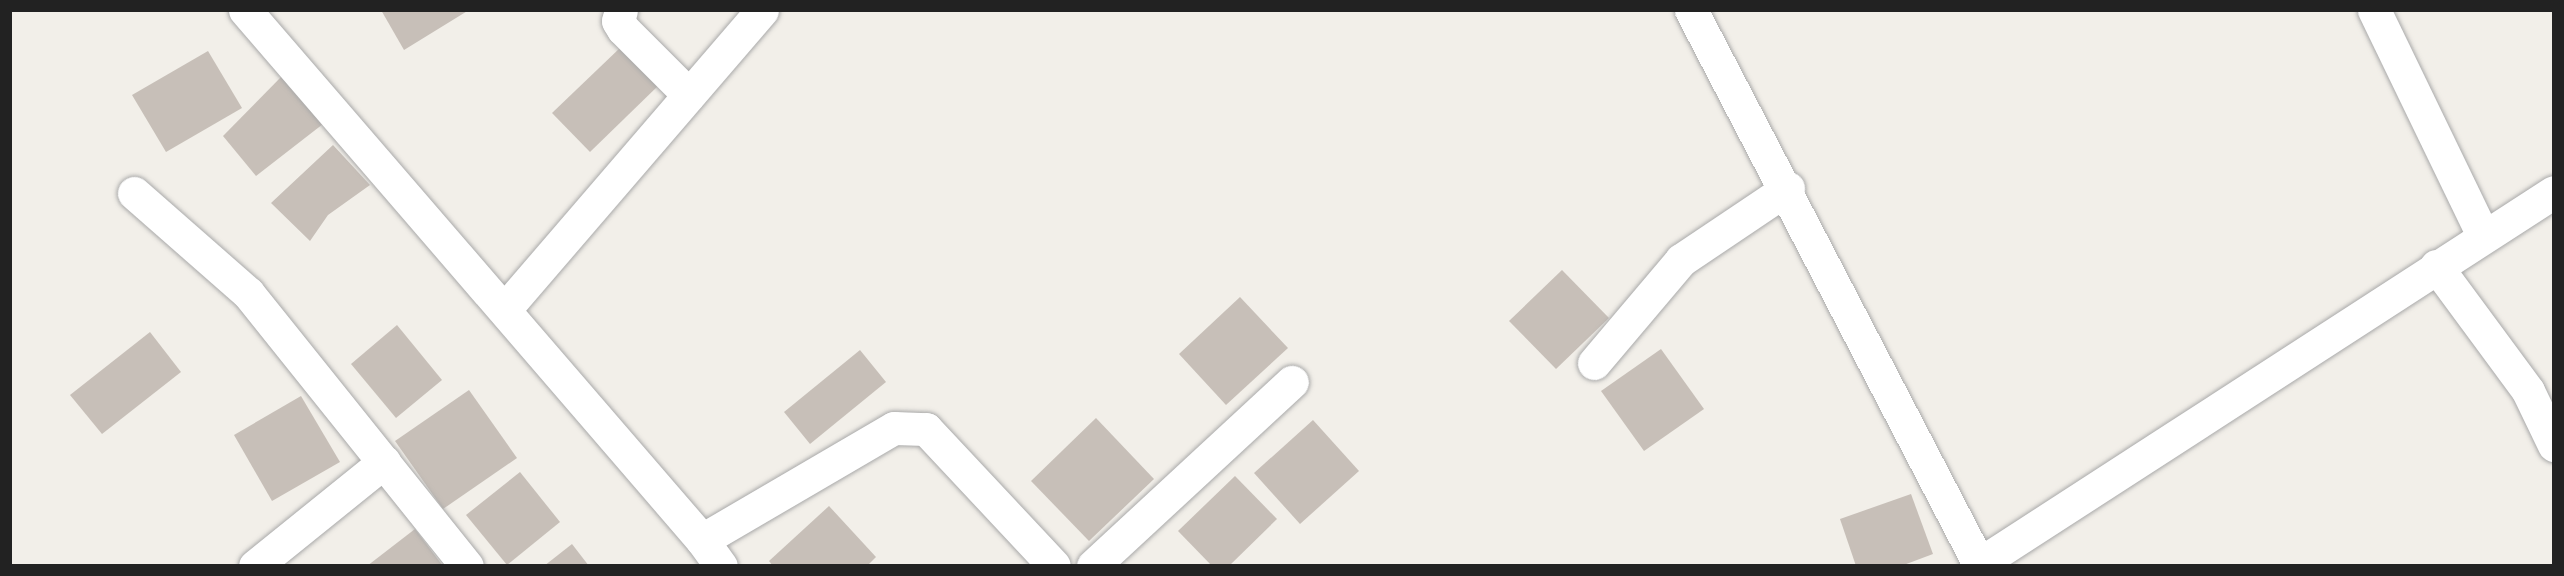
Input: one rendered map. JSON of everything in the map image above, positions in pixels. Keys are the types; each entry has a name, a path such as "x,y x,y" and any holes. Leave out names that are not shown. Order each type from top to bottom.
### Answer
{"street":[{"path":"245,10 505,309 712,553 894,428 926,429 1054,566"},
{"path":"621,10 618,21 623,29 689,96"},
{"path":"505,309 762,10"},
{"path":"1691,10 1788,188 1977,563 2553,192"},
{"path":"2374,10 2483,235"},
{"path":"1594,363 1681,260 1788,188"},
{"path":"134,193 248,293 467,566"},
{"path":"2436,266 2528,391 2553,445"},
{"path":"1093,566 1292,382"},
{"path":"255,566 384,462"}],"building":[{"path":"381,10 469,10 404,50"},
{"path":"622,46 660,84 590,152 552,113"},
{"path":"208,51 242,108 166,152 132,95"},
{"path":"282,76 323,124 256,176 223,136"},
{"path":"333,145 370,185 328,215 310,241 271,203"},
{"path":"1562,270 1609,318 1556,369 1509,321"},
{"path":"1240,297 1288,348 1226,405 1179,354"},
{"path":"397,325 442,380 396,418 351,364"},
{"path":"150,332 181,372 102,434 70,395"},
{"path":"1661,349 1704,409 1644,451 1601,391"},
{"path":"860,350 886,382 810,444 784,412"},
{"path":"469,390 517,458 443,509 395,441"},
{"path":"301,396 340,462 272,501 234,435"},
{"path":"1096,418 1154,479 1089,541 1031,481"},
{"path":"1313,420 1359,471 1300,524 1254,473"},
{"path":"520,472 560,522 507,565 466,515"},
{"path":"1235,476 1277,519 1229,566 1212,566 1178,531"},
{"path":"1911,494 1933,554 1901,566 1856,566 1840,519"},
{"path":"829,506 876,557 867,566 773,566 769,561"},
{"path":"415,529 443,566 367,566"},
{"path":"572,544 589,566 544,566"}]}
